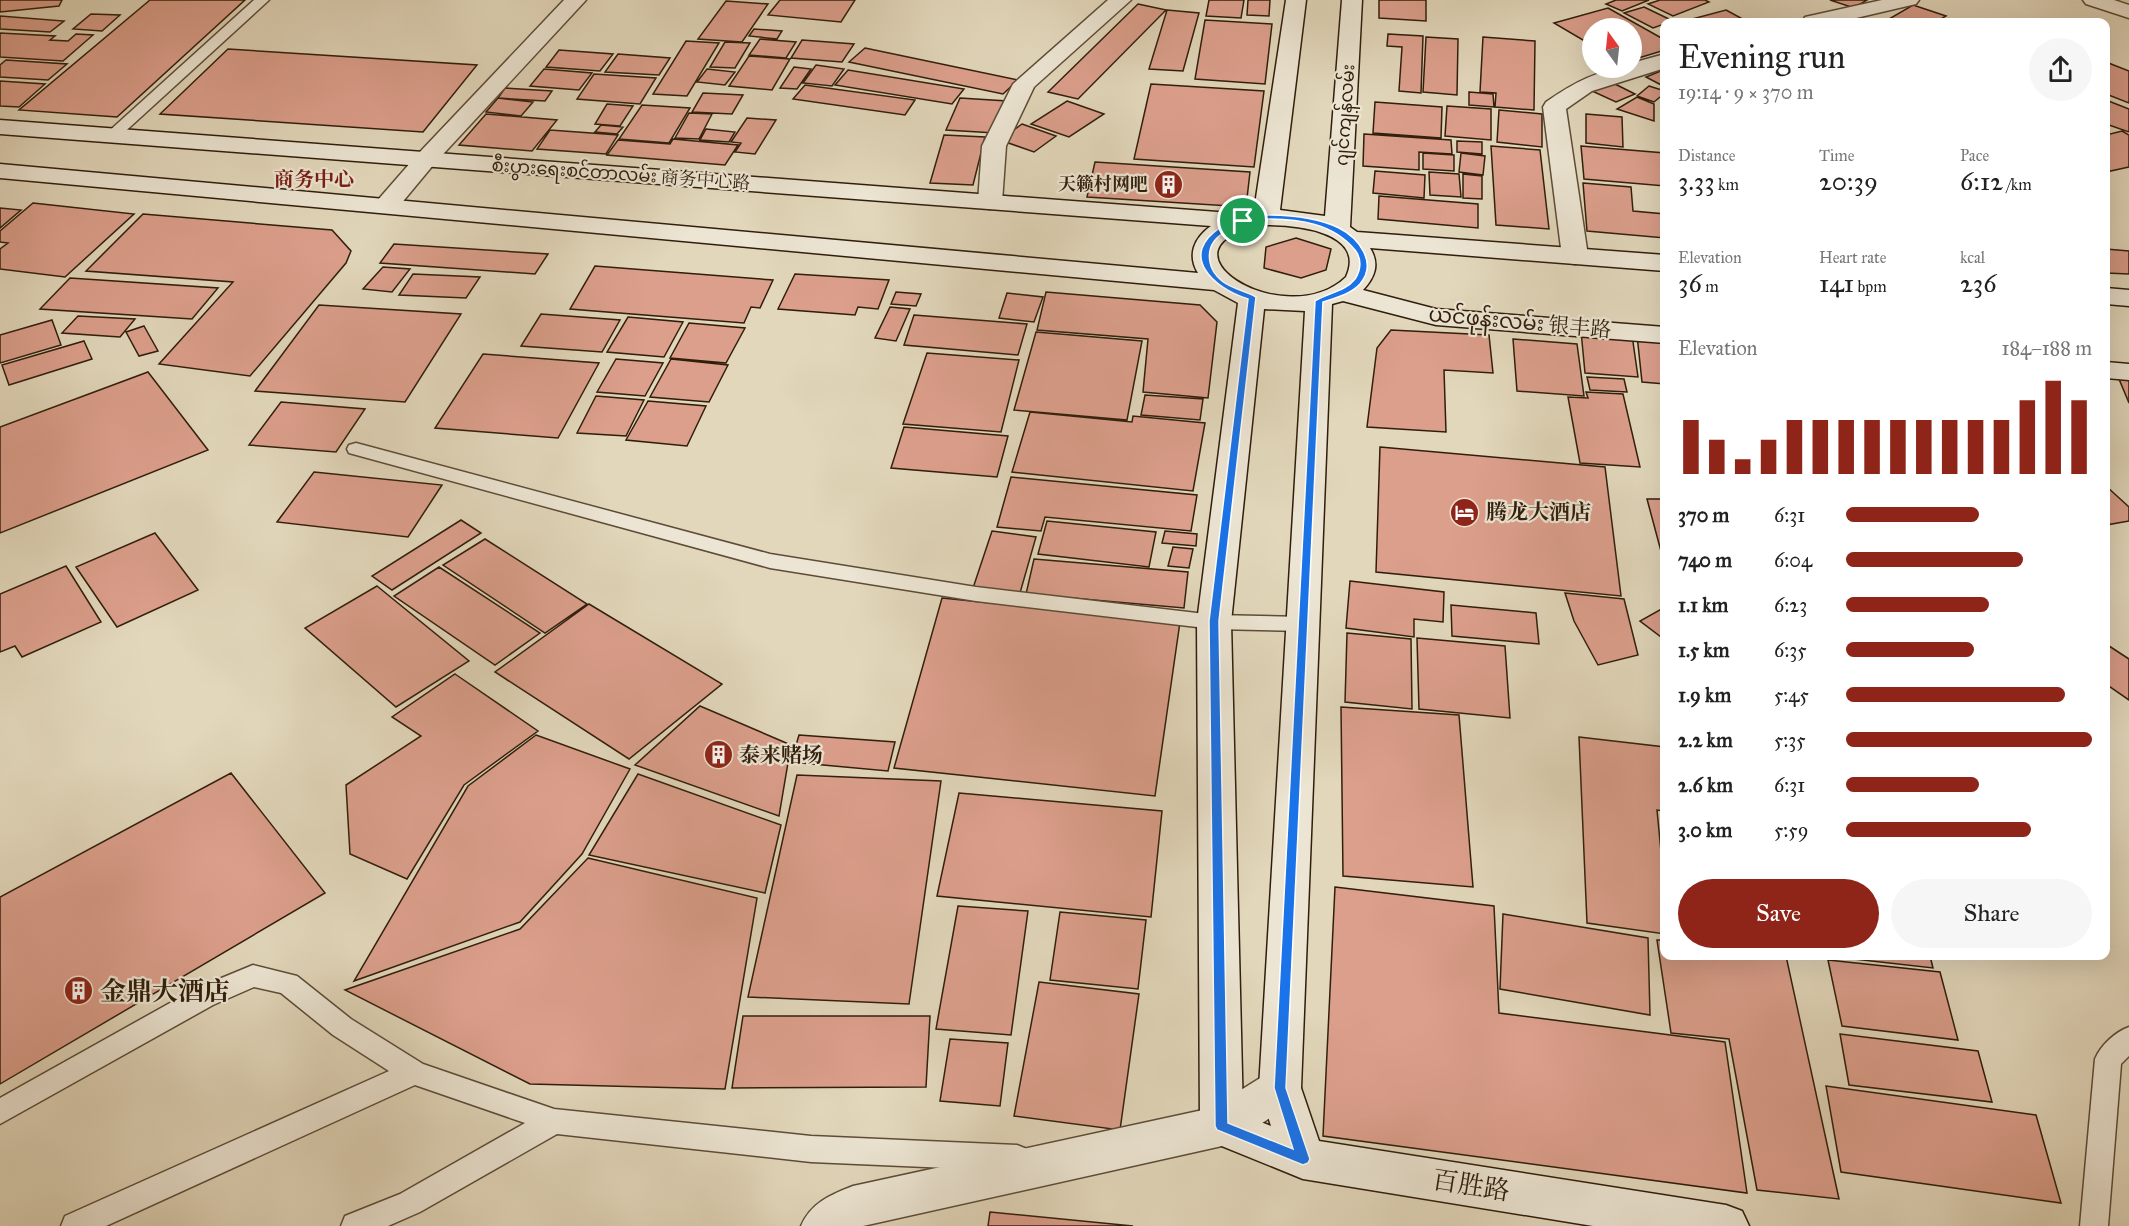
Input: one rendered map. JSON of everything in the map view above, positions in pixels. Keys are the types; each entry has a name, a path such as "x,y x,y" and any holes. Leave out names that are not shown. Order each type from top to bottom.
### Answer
{"main road":[{"path":"386,206 426,159 576,0"},
{"path":"990,202 994,146 1024,84 1121,0"},
{"path":"1220,282 1207,269 1204,254 1210,240 1224,229 1255,219 1296,0"},
{"name":"ဂျင်ကျန်လမ်း","path":"1344,235 1352,0"},
{"path":"1830,18 1909,0"},
{"path":"2093,0 2129,12"},
{"path":"1575,256 1554,107 1584,86 1660,62"},
{"name":"စီးပွားရေးစင်တာလမ်း 商务中心路","path":"0,127 990,202 1255,219 1292,217 1316,222 1344,235"},
{"path":"0,171 1220,282"},
{"path":"1344,235 1660,263"},
{"path":"1303,1159 1280,1088 1302,624 1330,297 1357,282 1364,269 1363,255 1344,235"},
{"name":"ယင်ဖုန်းလမ်း 银丰路","path":"1220,282 1239,294 1292,303 1330,297 1436,317 1660,335"},
{"path":"2110,296 2129,298"},
{"path":"1222,1126 1214,621 1252,297"},
{"path":"2110,370 2129,372"},
{"path":"824,1226 853,1207 1222,1126 1280,1088"},
{"name":"百胜路","path":"1222,1126 1303,1159 1726,1226"}],"lane":[{"path":"113,135 262,0"},
{"path":"356,449 770,561 975,594 1214,621 1302,624"},
{"path":"0,1112 204,998 253,976 288,984 342,1027 414,1073 554,1121 811,1149 1063,1160"},
{"path":"2094,1226 2108,1059 2129,1038"},
{"path":"75,1226 414,1073"},
{"path":"356,1226 410,1203 554,1121"}],"building":[{"path":"0,0 62,0 59,6 0,12"},
{"path":"150,0 245,0 117,117 19,110"},
{"path":"780,0 855,0 841,22 768,15"},
{"path":"1209,0 1244,0 1241,18 1206,16"},
{"path":"1248,0 1270,0 1269,16 1247,15"},
{"path":"1379,0 1426,0 1426,21 1379,18"},
{"path":"1616,0 1649,0 1622,11 1606,4"},
{"path":"1660,0 1705,0 1709,2 1673,16 1648,4"},
{"path":"1830,0 1867,0 1854,8"},
{"path":"726,1 768,4 742,42 698,39"},
{"path":"1138,4 1166,10 1078,99 1048,92"},
{"path":"1913,5 1946,16 1943,18 1891,18"},
{"path":"1644,7 1667,18 1660,18 1660,26 1653,28 1642,22 1642,18 1634,18 1624,13"},
{"path":"1608,8 1626,18 1582,18 1582,40 1554,23"},
{"path":"1167,10 1199,13 1183,71 1149,69"},
{"path":"1726,10 1741,18 1696,18"},
{"path":"91,14 120,15 102,31 73,29"},
{"path":"0,16 64,21 50,32 0,29"},
{"path":"1205,20 1272,24 1265,84 1195,79"},
{"path":"1642,27 1660,37 1660,52 1642,57"},
{"path":"754,29 782,31 777,39 749,36"},
{"path":"0,33 55,36 50,40 68,41 76,34 93,35 63,61 0,57"},
{"path":"1388,34 1423,36 1421,93 1399,91 1402,47 1387,46"},
{"path":"1426,37 1458,39 1457,95 1423,92"},
{"path":"1483,37 1535,41 1534,110 1495,107 1496,93 1480,92"},
{"path":"760,39 796,42 786,58 749,55"},
{"path":"802,40 854,44 842,62 791,58"},
{"path":"686,41 719,43 687,96 653,94"},
{"path":"725,42 750,43 735,68 710,67"},
{"path":"865,48 1018,80 1003,94 849,62"},
{"path":"228,49 477,65 423,132 160,114"},
{"path":"559,50 613,54 600,71 546,67"},
{"path":"618,54 670,58 659,75 605,72"},
{"path":"749,56 790,59 772,90 729,86"},
{"path":"6,60 67,64 48,80 0,77 0,65"},
{"path":"2110,64 2129,71 2129,103 2110,96"},
{"path":"816,65 844,69 832,86 803,83"},
{"path":"794,67 811,69 797,89 780,88"},
{"path":"544,69 592,73 579,90 530,86"},
{"path":"707,69 735,72 725,85 697,82"},
{"path":"848,70 964,89 952,104 835,85"},
{"path":"1660,71 1660,84 1646,77"},
{"path":"594,74 656,78 640,104 577,99"},
{"path":"0,81 45,84 19,107 0,106"},
{"path":"1611,82 1635,94 1616,102 1592,91"},
{"path":"1151,84 1264,91 1254,167 1134,159"},
{"path":"805,85 915,100 905,115 793,99"},
{"path":"1649,86 1660,89 1660,97 1654,102 1637,96"},
{"path":"505,88 552,91 545,101 498,98"},
{"path":"1469,92 1493,94 1494,107 1469,105"},
{"path":"703,93 743,95 732,114 692,112"},
{"path":"1637,97 1654,104 1654,121 1617,109"},
{"path":"498,98 533,102 521,116 486,112"},
{"path":"960,98 1007,101 995,133 946,130"},
{"path":"1067,101 1104,114 1069,137 1031,124"},
{"path":"1375,102 1442,107 1441,138 1373,133"},
{"path":"2110,102 2129,109 2129,132 2110,125"},
{"path":"607,104 633,106 620,126 595,124"},
{"path":"642,105 690,108 669,143 619,139"},
{"path":"1447,106 1491,109 1491,140 1445,136"},
{"path":"1499,110 1542,114 1542,147 1497,142"},
{"path":"689,113 712,114 699,139 675,138"},
{"path":"486,114 557,120 532,151 459,145"},
{"path":"1586,114 1622,117 1623,147 1586,143"},
{"path":"747,118 776,120 755,154 735,152 741,143 731,142"},
{"path":"1022,124 1056,136 1034,152 1000,140"},
{"path":"601,125 623,127 617,134 595,132"},
{"path":"706,129 735,132 729,142 700,140"},
{"path":"550,130 618,135 606,154 537,149"},
{"path":"2122,131 2129,135 2129,167 2110,171 2110,134"},
{"path":"1364,134 1451,140 1452,154 1419,152 1419,170 1363,166"},
{"path":"944,135 985,137 973,185 930,183"},
{"path":"673,139 738,145 725,165 607,155 618,140 670,144"},
{"path":"1457,141 1482,142 1482,154 1457,152"},
{"path":"1491,146 1540,150 1549,229 1496,225"},
{"path":"1581,146 1660,153 1660,186 1584,179"},
{"path":"1423,153 1454,155 1454,171 1423,169"},
{"path":"1461,153 1485,156 1483,175 1459,172"},
{"name":"天籁村网吧","path":"1095,162 1250,172 1246,207 1087,197"},
{"path":"1375,171 1425,175 1424,198 1373,193"},
{"path":"1429,172 1459,174 1461,197 1430,195"},
{"path":"1463,174 1482,176 1482,199 1463,198"},
{"path":"1583,183 1631,187 1633,211 1660,214 1660,238 1587,231"},
{"path":"1379,196 1478,204 1478,228 1378,219"},
{"path":"33,203 134,214 65,277 0,269 0,249 8,243 0,242 0,231"},
{"path":"0,208 21,210 0,228"},
{"path":"143,214 332,230 351,251 346,263 250,376 159,364 233,282 86,271"},
{"path":"1296,238 1331,249 1326,270 1301,278 1264,268 1266,247"},
{"path":"394,244 548,254 535,274 380,263"},
{"path":"2110,249 2129,251 2129,274 2110,273"},
{"path":"595,266 773,280 760,308 751,307 744,323 570,309"},
{"path":"383,267 410,269 392,292 363,289"},
{"path":"413,274 480,277 466,298 399,295"},
{"path":"795,274 889,280 878,309 858,307 855,315 778,309"},
{"path":"70,278 218,288 192,319 40,309"},
{"path":"896,292 921,294 916,306 891,304"},
{"path":"1046,292 1200,305 1217,322 1208,398 1143,392 1148,339 1037,330"},
{"path":"1007,293 1043,297 1034,322 999,318"},
{"path":"319,305 461,314 405,402 255,391"},
{"path":"890,307 910,309 896,341 875,338"},
{"path":"541,314 620,320 602,352 521,346"},
{"path":"914,315 1027,324 1018,355 904,345"},
{"path":"78,316 135,319 120,337 62,333"},
{"path":"628,317 683,322 664,357 607,352"},
{"path":"52,320 61,345 0,363 0,335"},
{"path":"689,323 745,328 726,363 670,358"},
{"path":"144,326 158,351 139,356 126,332"},
{"path":"1391,330 1489,335 1493,373 1444,370 1446,432 1367,427 1377,348"},
{"path":"1581,331 1632,335 1638,377 1585,373"},
{"path":"1036,332 1142,341 1127,420 1014,410"},
{"path":"1637,335 1660,337 1660,384 1642,382"},
{"path":"1513,339 1577,344 1584,396 1517,391"},
{"path":"84,341 92,359 9,385 2,365"},
{"path":"927,353 1019,360 1001,432 903,424"},
{"path":"483,354 599,363 558,438 435,428"},
{"path":"616,359 663,363 645,396 597,392"},
{"path":"671,359 728,365 709,402 650,397"},
{"path":"148,372 208,450 0,533 0,427"},
{"path":"1587,377 1624,379 1627,392 1590,390"},
{"path":"2119,379 2129,380 2129,403"},
{"path":"1586,392 1623,394 1640,467 1580,463 1568,397 1588,398"},
{"path":"1145,395 1203,399 1200,420 1141,415"},
{"path":"596,396 644,400 626,436 577,433"},
{"path":"648,401 706,406 687,446 626,440"},
{"path":"281,402 365,409 336,452 249,445"},
{"path":"1030,412 1132,422 1133,416 1205,423 1193,491 1012,472"},
{"path":"904,427 1008,436 997,477 891,468"},
{"path":"1380,447 1605,467 1621,596 1376,572"},
{"path":"314,472 442,485 408,537 277,522"},
{"path":"1011,477 1197,495 1191,531 1045,517 1041,531 997,527"},
{"path":"2110,490 2129,507 2129,521 2110,524"},
{"path":"1647,499 1660,499 1660,548"},
{"path":"461,520 481,533 392,590 372,576"},
{"path":"1047,521 1156,532 1149,567 1038,554"},
{"path":"992,531 1036,537 1020,593 973,588"},
{"path":"1165,531 1197,534 1196,546 1162,543"},
{"path":"155,533 198,590 117,627 76,567"},
{"path":"485,539 587,604 545,633 443,565"},
{"path":"1173,547 1193,549 1189,568 1168,566"},
{"path":"1034,559 1188,572 1184,608 1026,594"},
{"path":"66,566 101,622 22,657 15,646 0,652 0,594"},
{"path":"439,567 540,633 495,665 394,596"},
{"path":"1350,581 1444,592 1443,622 1414,619 1414,637 1346,628"},
{"path":"377,586 469,661 396,707 305,628"},
{"path":"1565,593 1624,599 1638,655 1598,665 1574,621"},
{"path":"942,598 1180,622 1155,796 894,768"},
{"path":"589,604 722,684 629,759 495,672"},
{"path":"1451,605 1536,613 1539,644 1452,636"},
{"path":"1660,610 1660,636 1640,621"},
{"path":"1347,633 1411,639 1412,709 1345,702"},
{"path":"1417,638 1505,646 1510,718 1419,709"},
{"path":"2110,647 2129,659 2129,700 2110,687"},
{"path":"455,674 538,731 464,785 407,879 350,854 346,785 421,736 392,717"},
{"name":"泰来赌场","path":"700,706 791,745 779,816 635,765"},
{"path":"1341,707 1459,715 1473,887 1343,876"},
{"path":"536,735 630,769 582,854 520,922 354,981 468,786"},
{"path":"799,735 895,742 888,771 791,762"},
{"path":"1579,737 1660,746 1660,810 1657,810 1660,841 1660,933 1587,923"},
{"name":"金鼎大酒店","path":"231,773 325,893 0,1084 0,897"},
{"path":"638,774 781,825 765,893 589,855"},
{"path":"797,775 941,781 909,1004 748,997"},
{"path":"959,793 1162,811 1151,917 937,896"},
{"path":"588,858 757,898 725,1089 530,1084 345,990 520,929"},
{"path":"1335,887 1494,906 1499,1013 1725,1042 1747,1193 1323,1136"},
{"path":"958,906 1028,911 1011,1035 936,1029"},
{"path":"1060,912 1146,920 1138,989 1050,980"},
{"path":"1503,914 1648,938 1650,1015 1500,989"},
{"path":"1657,940 1660,940 1660,960"},
{"path":"1660,960 1787,960 1839,1199 1757,1190 1729,1039 1671,1033"},
{"path":"1828,960 1940,972 1958,1040 1842,1026"},
{"path":"1862,960 1931,960 1933,968"},
{"path":"1039,982 1139,994 1120,1130 1014,1116"},
{"path":"743,1016 930,1016 926,1087 732,1088"},
{"path":"1840,1034 1978,1051 1992,1102 1849,1085"},
{"path":"950,1039 1008,1043 1000,1106 940,1101"},
{"path":"1826,1086 2036,1115 2061,1203 1841,1172"},
{"path":"990,1212 1133,1226 988,1226"}],"place":[{"name":"天籁村网吧","path":"1169,184"},
{"name":"腾龙大酒店","path":"1465,512"},
{"name":"泰来赌场","path":"718,755"},
{"name":"金鼎大酒店","path":"79,991"}],"district":[{"name":"商务中心","path":"314,179"}],"route":[{"path":"1266,217 1292,217 1316,222 1337,230 1350,239 1363,255 1364,269 1357,282 1341,293 1319,301 1280,1088 1303,1159 1222,1126 1214,621 1252,297 1239,294 1220,282 1207,269 1204,254 1210,240 1224,229 1243,221 1266,217"}]}
